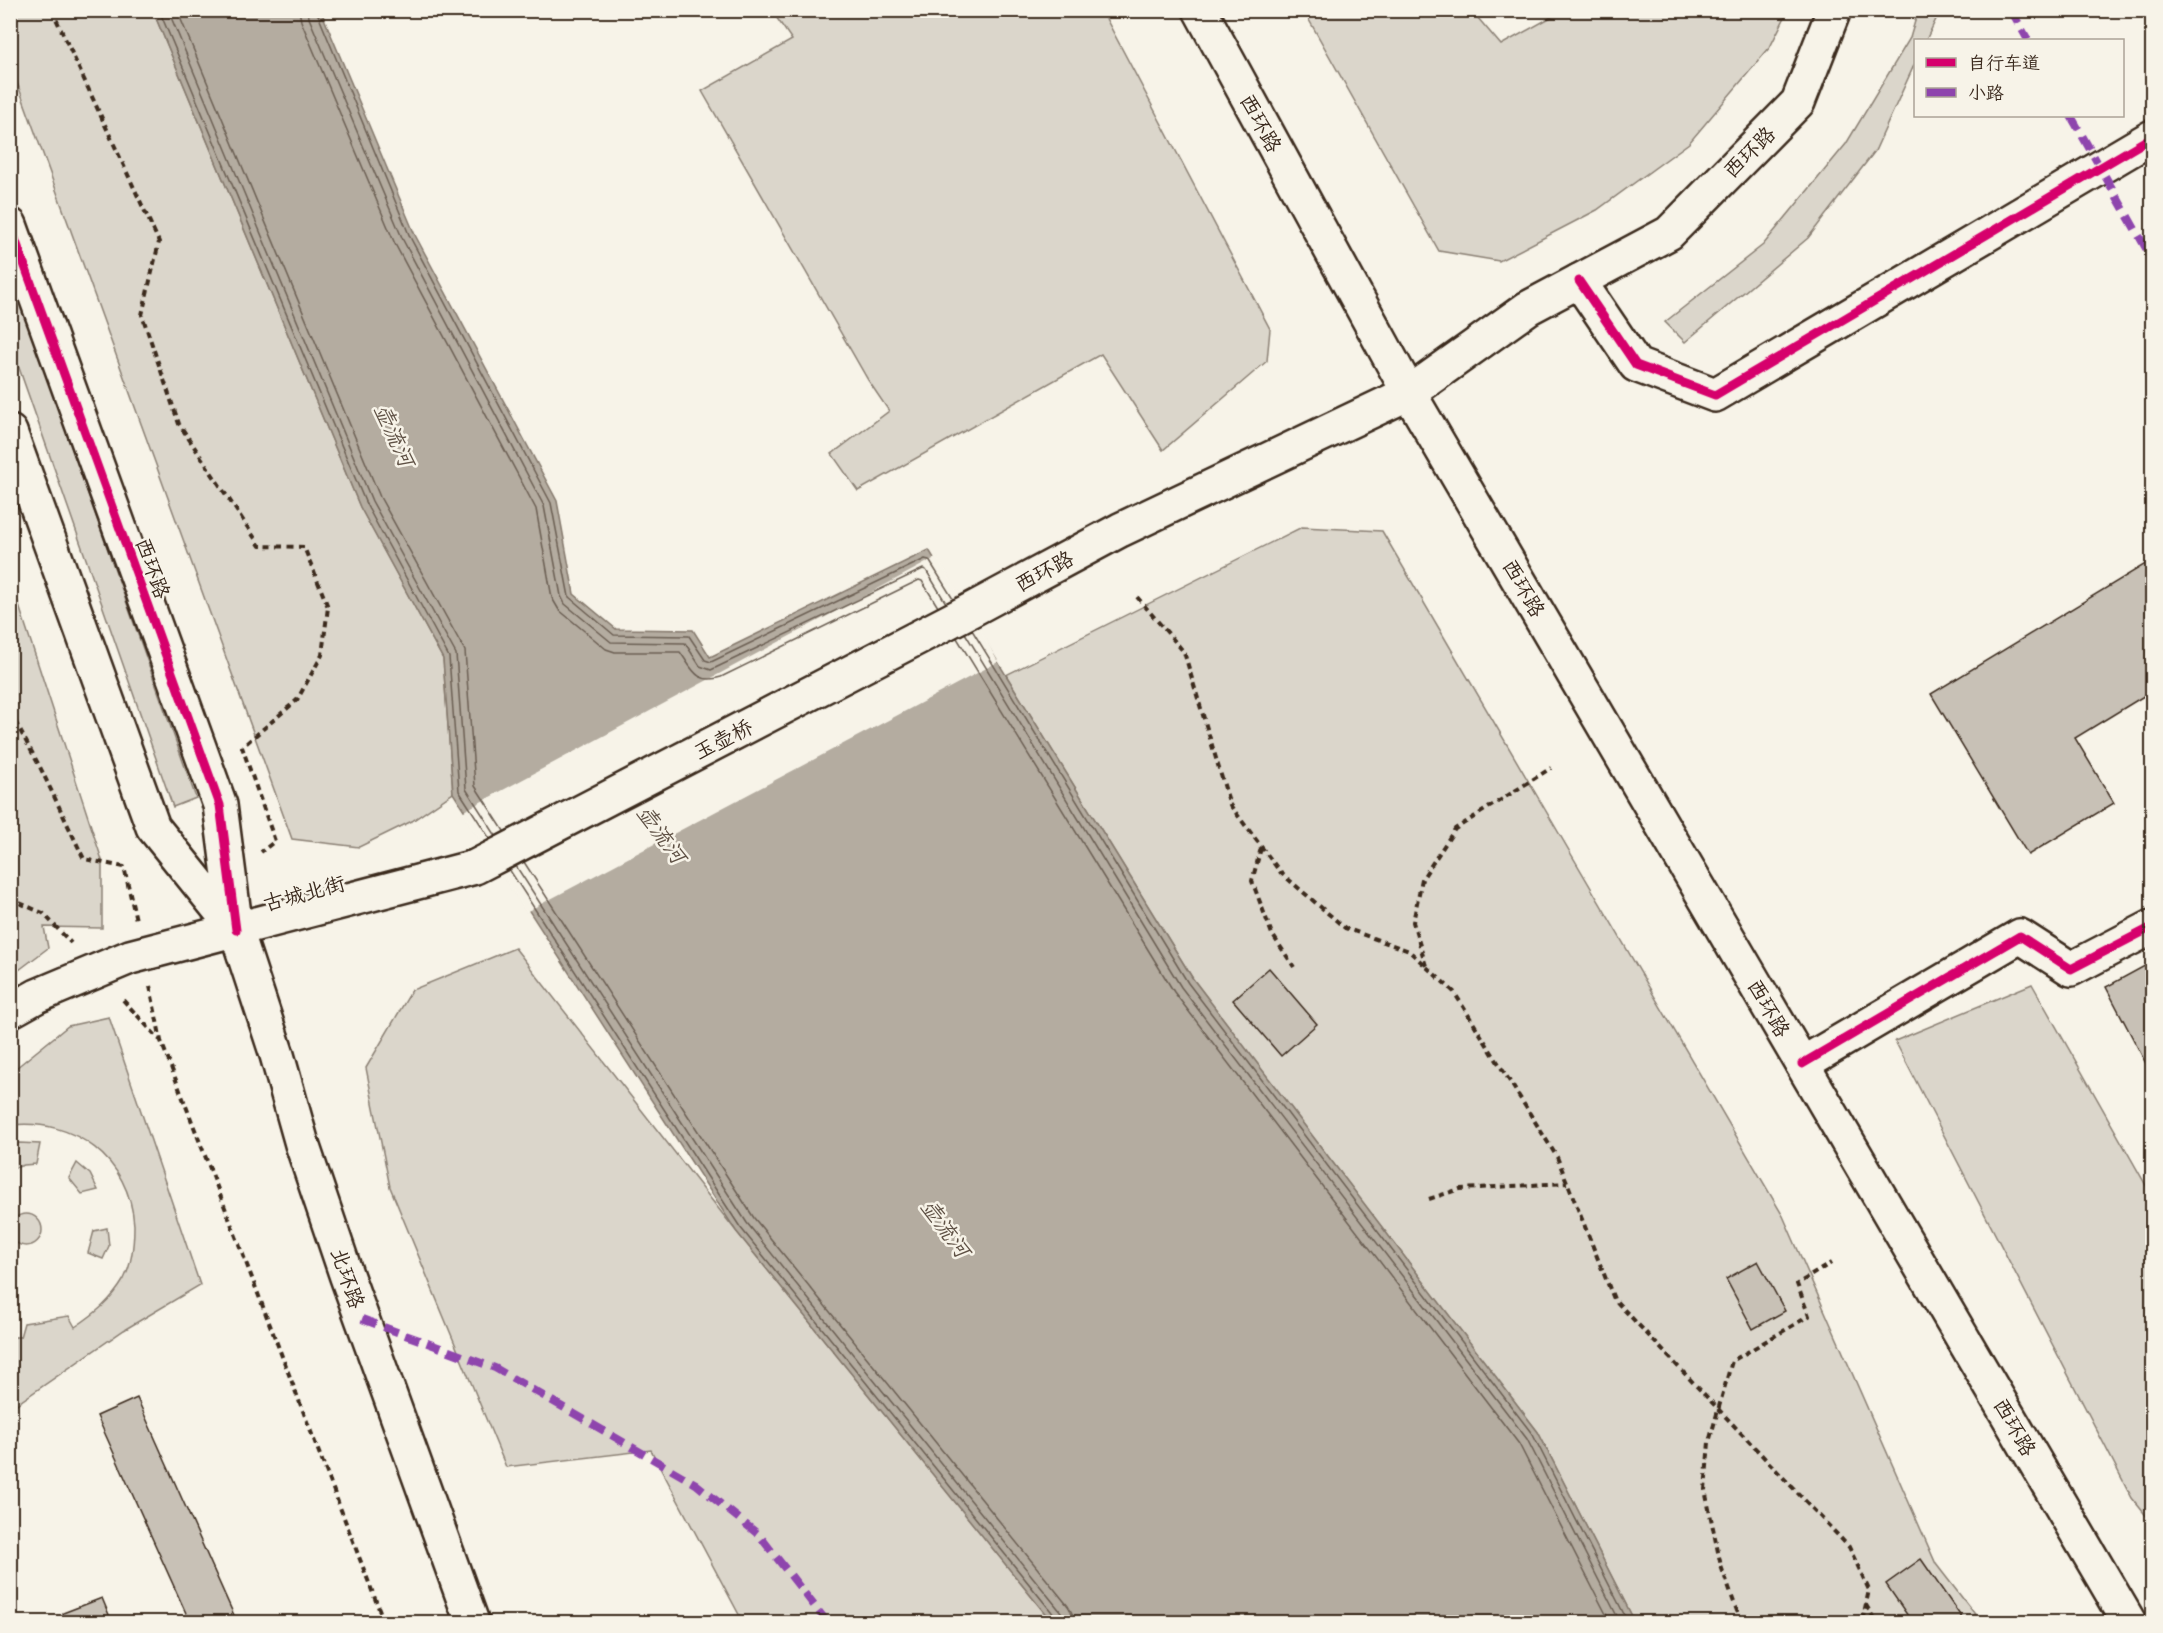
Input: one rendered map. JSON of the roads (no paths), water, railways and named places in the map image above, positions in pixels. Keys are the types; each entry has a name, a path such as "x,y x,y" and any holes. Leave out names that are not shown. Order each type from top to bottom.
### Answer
{"main road":[{"name":"西环路","path":"1200,10 1409,393 2129,1623"},
{"name":"西环路","path":"971,610 1120,530 1409,393 1528,308 1669,233 1798,102 1834,10"},
{"path":"1579,281 1636,365 1715,395 2152,137"},
{"name":"西环路","path":"10,225 220,805 236,930"},
{"path":"10,432 153,827 236,930"},
{"name":"玉壶桥","path":"475,867 971,610"},
{"name":"古城北街","path":"10,1011 37,996 130,957 475,867"},
{"path":"1802,1064 2020,936 2072,969 2152,927"},
{"name":"北环路","path":"236,930 277,1055 302,1144 347,1277 472,1623"}],"water":[{"name":"壶流河","path":"153,11 321,11 415,235 557,501 574,594 616,629 693,630 710,657 929,550 1193,979 1538,1432 1635,1622 1052,1622 736,1231 453,793 443,659 360,507"}]}
